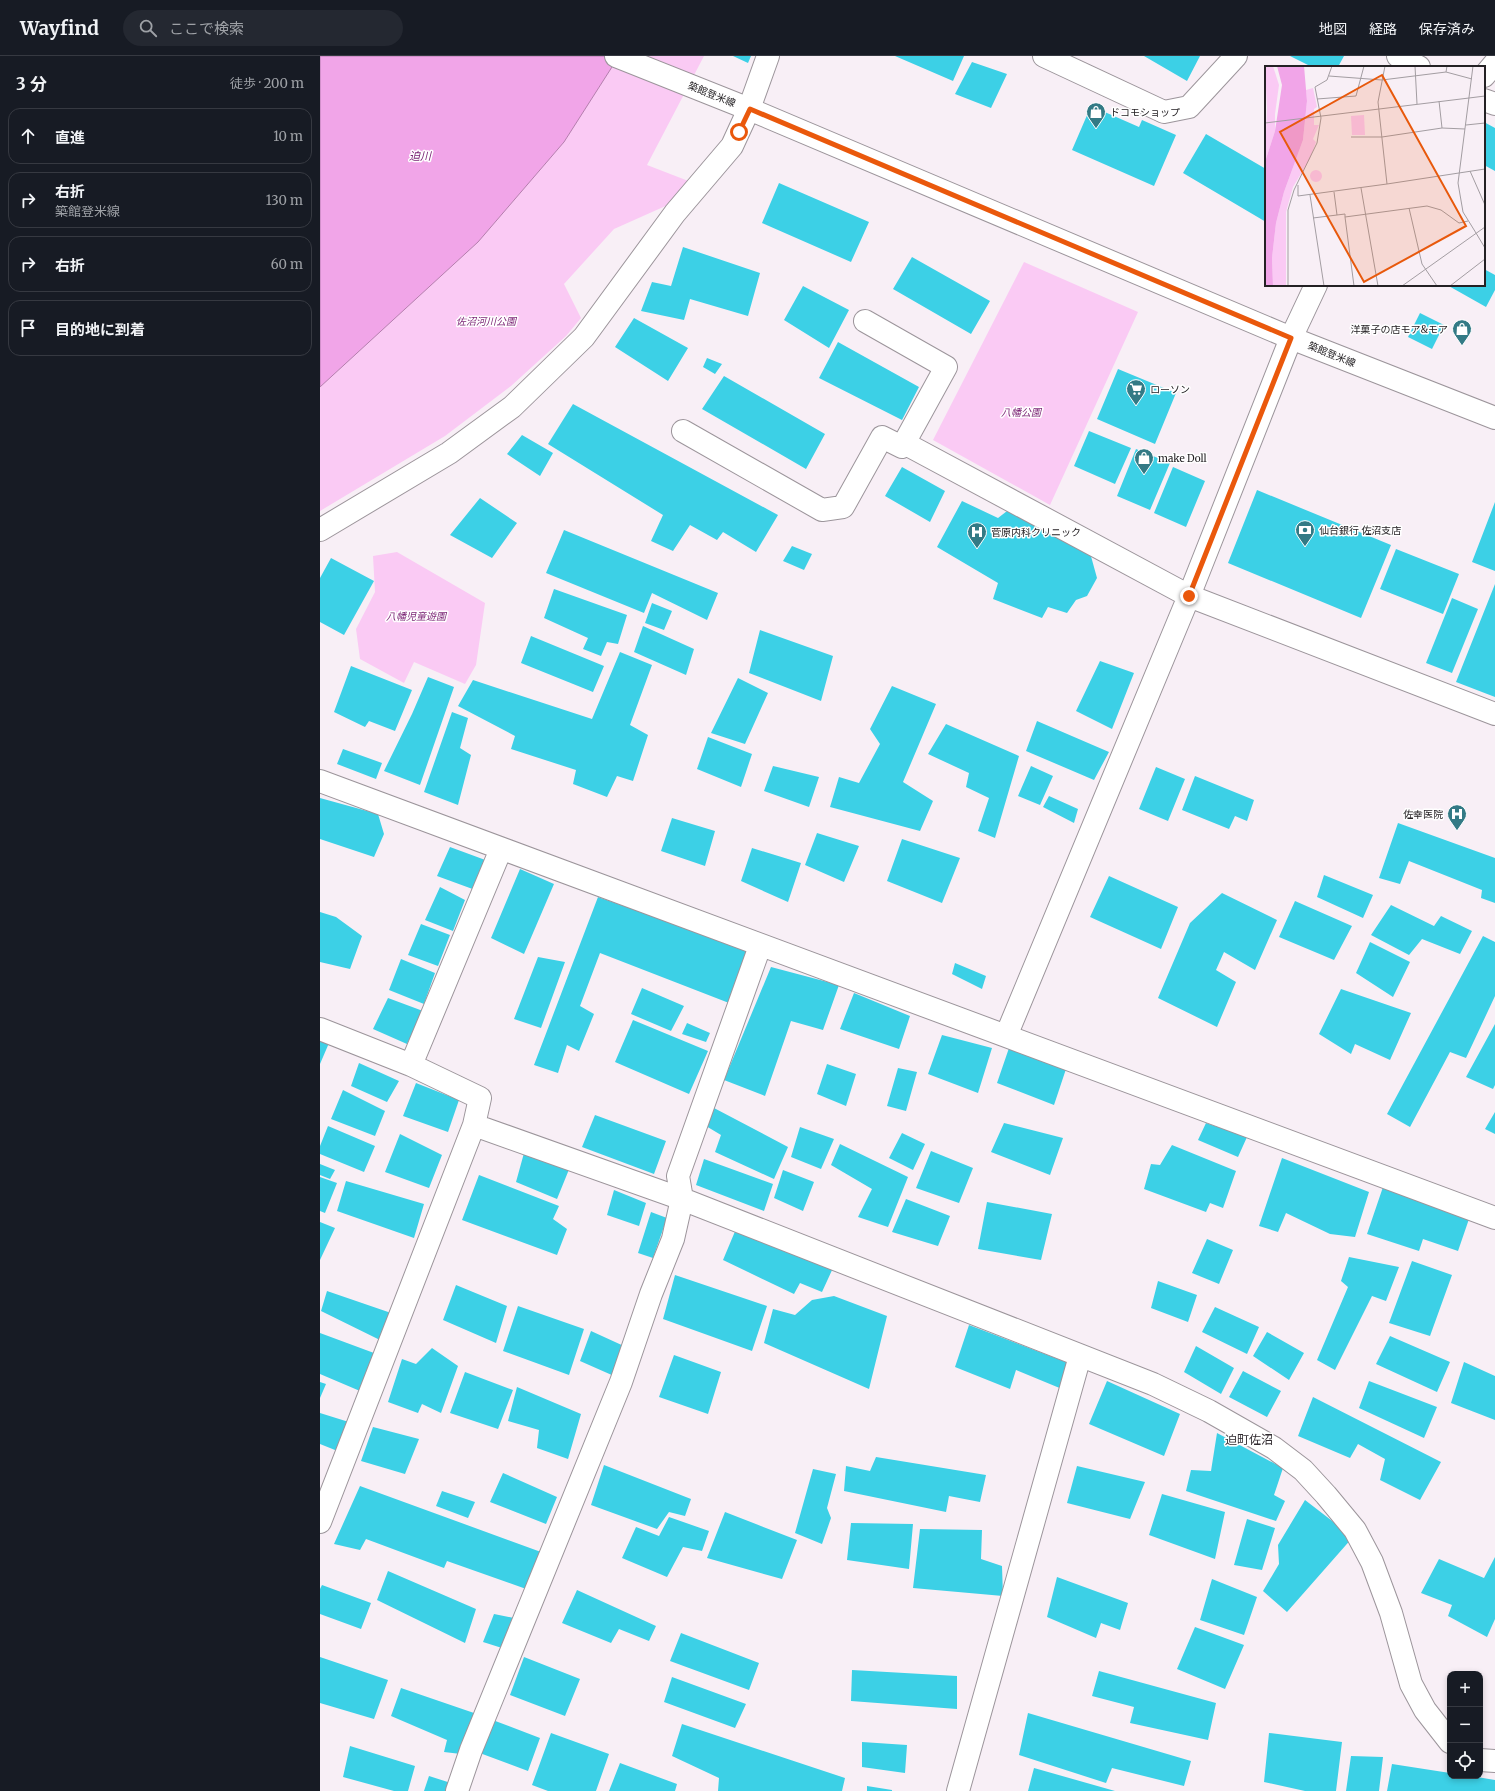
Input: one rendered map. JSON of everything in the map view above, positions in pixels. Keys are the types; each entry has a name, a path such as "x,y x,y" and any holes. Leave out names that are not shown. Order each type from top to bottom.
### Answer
{"street":[{"name":"築館登米線","path":"616,56 750,109 1291,338 1495,418"},
{"path":"320,530 450,453 512,406 555,367 584,337 675,213 732,146 750,109 768,56"},
{"path":"1044,56 1164,112 1189,107 1236,56"},
{"path":"1398,56 1417,66"},
{"path":"1485,75 1495,63"},
{"path":"1485,100 1495,104"},
{"path":"1006,1036 1189,596 1291,338 1316,286"},
{"path":"865,321 946,367 910,445"},
{"path":"683,431 822,510 844,507 882,437 902,447 910,445 1189,596 1495,714"},
{"path":"320,781 760,946 1495,1218"},
{"path":"411,1065 501,849"},
{"path":"458,1791 471,1750 620,1382 651,1294 673,1239 682,1199 678,1176 760,946"},
{"path":"320,1029 411,1065 480,1098 474,1125 320,1522"},
{"path":"474,1125 682,1199 1153,1384 1209,1411 1274,1448 1303,1470 1355,1530 1372,1562 1388,1606 1411,1684 1425,1710 1447,1738"},
{"path":"958,1791 1080,1356"},
{"path":"1483,1760 1495,1761"}],"green space":[{"name":"佐沼河川公園","path":"619,56 704,56 647,165 691,182 670,204 614,229 564,284 581,318 566,336 511,386 445,436 320,511 320,387 478,242 564,142"},
{"name":"八幡公園","path":"1024,262 1138,312 1050,505 933,440"},
{"name":"八幡児童遊園","path":"397,552 485,603 476,665 465,684 414,662 404,683 360,659 356,629 375,592 373,556"}],"water":[{"name":"迫川","path":"320,56 619,56 564,142 478,242 320,387"}],"building":[{"path":"733,56 751,56 748,63"},
{"path":"895,56 964,56 953,81"},
{"path":"1144,56 1200,56 1187,81"},
{"path":"1290,56 1344,56 1339,66 1310,66"},
{"path":"972,62 1007,74 991,108 955,94"},
{"path":"1091,106 1139,127 1142,120 1176,135 1154,186 1072,150"},
{"path":"1485,123 1495,128 1495,171 1485,166"},
{"path":"1206,134 1265,168 1265,221 1183,173"},
{"path":"779,183 869,222 851,262 762,223"},
{"path":"683,247 760,273 748,316 690,299 684,320 641,311 652,282 671,286"},
{"path":"912,257 990,301 971,334 893,289"},
{"path":"1485,270 1495,275 1495,290 1486,307 1449,286 1485,286"},
{"path":"803,286 849,310 829,348 784,320"},
{"path":"1420,313 1444,325 1432,349 1408,337"},
{"path":"634,318 688,348 668,381 615,347"},
{"path":"838,342 919,387 902,420 819,378"},
{"path":"707,358 722,364 715,374 703,367"},
{"name":"ローソン","path":"1118,369 1176,393 1155,444 1097,419"},
{"path":"724,376 825,434 806,469 702,409"},
{"path":"573,404 778,515 756,552 723,532 717,540 690,525 673,551 651,541 663,515 548,444"},
{"path":"1089,431 1131,448 1115,484 1074,466"},
{"path":"522,435 553,453 540,476 507,454"},
{"path":"1136,449 1170,463 1150,510 1117,496"},
{"path":"902,467 945,491 930,522 885,496"},
{"path":"1173,467 1205,481 1186,527 1154,513"},
{"path":"1257,490 1391,545 1361,618 1228,563"},
{"path":"480,498 517,523 492,558 450,535"},
{"path":"962,501 998,518 1011,508 1089,549 1097,578 1087,596 1076,600 1067,613 1048,607 1042,618 993,599 998,583 937,547"},
{"path":"1495,502 1495,571 1472,562"},
{"path":"564,530 718,593 707,620 652,593 644,613 546,573"},
{"path":"792,546 812,554 804,570 783,561"},
{"path":"1396,549 1459,574 1443,614 1380,589"},
{"path":"331,558 374,581 344,635 320,622 320,578"},
{"path":"1495,584 1495,697 1456,682"},
{"path":"554,589 627,615 618,644 607,642 601,656 583,649 588,638 544,618"},
{"path":"1452,598 1478,609 1452,673 1426,663"},
{"path":"652,603 672,611 664,630 645,623"},
{"path":"643,626 694,649 686,675 634,652"},
{"path":"760,630 833,656 821,701 749,673"},
{"path":"531,636 604,666 593,692 521,663"},
{"path":"620,652 652,665 630,725 648,735 633,781 617,776 607,797 573,784 576,770 511,749 515,736 458,706 473,680 592,719"},
{"path":"1100,661 1134,673 1112,729 1076,711"},
{"path":"351,666 412,690 395,731 369,721 365,727 334,712"},
{"path":"428,677 454,687 420,785 384,771"},
{"path":"738,678 768,693 745,744 711,733"},
{"path":"892,686 936,704 903,782 933,801 920,831 830,807 839,777 859,783 880,744 870,729"},
{"path":"452,712 468,718 460,748 471,755 458,805 424,792"},
{"path":"1037,721 1109,752 1094,780 1026,751"},
{"path":"946,724 1019,756 995,838 978,831 989,798 966,787 969,773 928,754"},
{"path":"708,737 752,754 741,787 697,769"},
{"path":"343,749 382,763 376,779 337,764"},
{"path":"773,766 819,777 809,807 764,791"},
{"path":"1031,766 1053,776 1040,805 1018,796"},
{"path":"1156,767 1185,779 1168,821 1139,809"},
{"path":"1195,776 1254,800 1247,821 1235,816 1229,829 1182,810"},
{"path":"1049,796 1078,809 1074,823 1043,807"},
{"path":"320,798 378,814 384,834 374,857 320,839"},
{"path":"672,818 715,831 705,866 661,851"},
{"path":"1398,823 1495,858 1495,903 1481,898 1482,890 1409,861 1400,884 1379,878"},
{"path":"817,833 859,846 844,882 805,865"},
{"path":"902,839 960,858 942,903 887,881"},
{"path":"450,847 488,861 478,891 437,876"},
{"path":"752,848 801,863 788,902 741,881"},
{"path":"520,869 554,884 524,954 491,938"},
{"path":"1324,875 1373,895 1363,918 1317,897"},
{"path":"1109,876 1178,907 1161,949 1090,917"},
{"path":"440,887 465,900 453,931 425,920"},
{"path":"1222,893 1277,920 1255,970 1224,952 1216,970 1236,982 1217,1027 1158,998 1190,923"},
{"path":"598,897 750,950 729,1003 600,953 580,1006 594,1014 579,1051 567,1045 558,1073 534,1065"},
{"path":"1295,901 1352,926 1334,960 1279,937"},
{"path":"1391,905 1434,926 1441,916 1472,931 1460,954 1422,939 1409,955 1371,935"},
{"path":"320,912 336,917 362,936 350,969 320,962"},
{"path":"421,924 450,935 438,966 408,955"},
{"path":"1483,936 1495,942 1495,996 1466,1058 1450,1052 1410,1127 1387,1114"},
{"path":"1370,942 1410,962 1393,997 1356,973"},
{"path":"538,957 565,962 541,1028 514,1019"},
{"path":"401,959 435,973 424,1004 389,990"},
{"path":"955,963 986,976 982,989 952,974"},
{"path":"771,967 839,985 823,1030 791,1021 765,1096 724,1080"},
{"path":"642,988 684,1006 671,1031 631,1014"},
{"path":"1341,989 1411,1013 1390,1060 1355,1044 1351,1054 1319,1034"},
{"path":"854,993 910,1016 899,1049 840,1029"},
{"path":"388,998 423,1011 407,1044 373,1029"},
{"path":"633,1020 708,1051 689,1094 615,1062"},
{"path":"687,1023 710,1033 706,1042 682,1034"},
{"path":"1495,1024 1495,1085 1493,1089 1466,1077"},
{"path":"942,1035 992,1048 978,1093 928,1074"},
{"path":"320,1039 329,1043 320,1064"},
{"path":"1009,1048 1066,1069 1054,1105 997,1083"},
{"path":"359,1063 399,1081 387,1102 351,1086"},
{"path":"827,1064 856,1074 846,1106 817,1094"},
{"path":"898,1068 917,1072 906,1111 887,1106"},
{"path":"416,1083 459,1100 448,1132 403,1116"},
{"path":"343,1090 385,1111 375,1136 331,1119"},
{"path":"714,1108 788,1147 774,1179 715,1152 721,1135 706,1126"},
{"path":"1495,1112 1495,1134 1485,1129"},
{"path":"595,1115 666,1141 654,1174 582,1147"},
{"path":"1004,1123 1063,1138 1050,1175 991,1152"},
{"path":"1206,1123 1247,1137 1238,1157 1198,1140"},
{"path":"328,1126 375,1146 364,1172 320,1154 320,1146"},
{"path":"800,1127 834,1139 821,1169 791,1157"},
{"path":"902,1133 925,1144 913,1170 889,1158"},
{"path":"400,1134 442,1155 429,1188 385,1172"},
{"path":"840,1144 908,1177 888,1227 858,1217 872,1189 831,1165"},
{"path":"1172,1145 1236,1171 1223,1208 1210,1203 1206,1212 1144,1189 1151,1164 1160,1165"},
{"path":"931,1151 973,1168 959,1203 916,1188"},
{"path":"524,1153 570,1167 557,1199 516,1182"},
{"path":"1282,1158 1369,1192 1355,1237 1330,1234 1286,1213 1278,1232 1259,1226"},
{"path":"704,1159 773,1184 764,1211 696,1185"},
{"path":"320,1164 335,1170 330,1179 320,1175"},
{"path":"783,1170 814,1182 803,1211 774,1198"},
{"path":"479,1175 559,1206 553,1219 567,1229 557,1255 462,1220"},
{"path":"320,1177 337,1183 325,1213 320,1211"},
{"path":"346,1181 424,1204 414,1238 337,1211"},
{"path":"1383,1187 1469,1219 1458,1251 1423,1239 1419,1251 1367,1234"},
{"path":"614,1190 646,1203 639,1226 607,1215"},
{"path":"906,1199 950,1216 938,1246 892,1232"},
{"path":"987,1202 1052,1214 1041,1260 978,1249"},
{"path":"651,1212 667,1218 653,1258 638,1253"},
{"path":"320,1222 335,1228 320,1260"},
{"path":"736,1229 833,1268 822,1292 800,1283 794,1294 723,1260"},
{"path":"1207,1239 1233,1250 1219,1284 1192,1273"},
{"path":"1349,1257 1399,1267 1386,1301 1372,1296 1335,1370 1317,1360 1348,1287 1341,1281"},
{"path":"1412,1261 1452,1275 1430,1336 1389,1323"},
{"path":"675,1275 767,1306 752,1351 663,1319"},
{"path":"1158,1281 1197,1295 1188,1322 1151,1308"},
{"path":"456,1285 507,1306 496,1343 443,1320"},
{"path":"327,1291 394,1314 384,1342 321,1311"},
{"path":"834,1296 887,1316 869,1389 764,1343 773,1309 795,1315 812,1300"},
{"path":"518,1306 584,1329 569,1375 503,1351"},
{"path":"1215,1307 1259,1327 1247,1354 1202,1332"},
{"path":"969,1325 1071,1364 1062,1389 1016,1370 1010,1389 955,1367"},
{"path":"591,1331 626,1347 614,1376 580,1361"},
{"path":"1267,1332 1304,1353 1289,1380 1253,1356"},
{"path":"320,1333 374,1353 360,1391 320,1374"},
{"path":"1390,1336 1450,1362 1437,1392 1376,1364"},
{"path":"1196,1346 1234,1368 1221,1394 1184,1372"},
{"path":"432,1348 458,1366 441,1413 422,1404 418,1413 388,1402 402,1359 416,1364"},
{"path":"674,1355 721,1372 708,1414 659,1397"},
{"path":"1464,1362 1495,1376 1495,1420 1451,1403"},
{"path":"1243,1371 1281,1391 1267,1417 1229,1397"},
{"path":"465,1372 513,1390 498,1429 450,1413"},
{"path":"1107,1381 1180,1414 1164,1456 1089,1424"},
{"path":"1369,1381 1437,1407 1424,1438 1359,1408"},
{"path":"320,1382 326,1384 320,1398"},
{"path":"517,1387 581,1414 568,1459 537,1448 539,1430 508,1421"},
{"path":"1313,1397 1441,1462 1420,1500 1380,1480 1385,1459 1358,1444 1350,1458 1298,1436"},
{"path":"320,1413 352,1423 340,1452 320,1444"},
{"path":"373,1427 419,1439 405,1474 361,1461"},
{"path":"1217,1433 1283,1468 1274,1495 1285,1501 1276,1521 1186,1491 1191,1470 1211,1471"},
{"path":"876,1457 986,1475 980,1502 949,1496 946,1512 844,1491 846,1466 870,1471"},
{"path":"604,1465 691,1499 685,1516 669,1512 657,1529 591,1505"},
{"path":"1077,1466 1145,1482 1130,1519 1067,1503"},
{"path":"813,1469 836,1474 827,1508 831,1518 822,1544 795,1533"},
{"path":"503,1473 557,1497 546,1524 490,1502"},
{"path":"360,1486 541,1552 529,1590 447,1561 444,1568 366,1539 360,1550 334,1544"},
{"path":"442,1491 475,1502 468,1518 436,1506"},
{"path":"1162,1494 1225,1512 1215,1559 1149,1535"},
{"path":"1305,1500 1353,1537 1287,1612 1263,1591 1279,1564 1278,1545"},
{"path":"725,1512 797,1540 782,1579 707,1558"},
{"path":"669,1517 709,1531 702,1551 683,1547 667,1577 622,1558 636,1527 659,1536"},
{"path":"1247,1519 1275,1528 1262,1570 1234,1565"},
{"path":"851,1523 913,1524 909,1569 847,1560"},
{"path":"920,1529 982,1530 981,1559 1002,1566 1003,1596 913,1588"},
{"path":"1495,1557 1495,1619 1487,1637 1448,1616 1452,1605 1421,1593 1439,1559 1484,1578"},
{"path":"388,1571 476,1609 465,1643 377,1600"},
{"path":"1057,1577 1128,1603 1120,1630 1101,1623 1096,1638 1047,1617"},
{"path":"1212,1579 1257,1597 1244,1635 1200,1620"},
{"path":"322,1585 371,1603 361,1629 320,1614 320,1589"},
{"path":"577,1590 656,1626 649,1641 619,1629 611,1643 562,1623"},
{"path":"494,1614 514,1618 502,1648 483,1642"},
{"path":"1195,1627 1244,1645 1225,1689 1177,1669"},
{"path":"681,1633 759,1663 749,1690 670,1661"},
{"path":"320,1657 388,1680 374,1719 320,1703"},
{"path":"524,1657 580,1679 565,1716 510,1695"},
{"path":"852,1670 957,1676 957,1709 851,1701"},
{"path":"1099,1671 1216,1703 1208,1740 1130,1723 1134,1707 1092,1696"},
{"path":"672,1677 746,1704 735,1728 664,1702"},
{"path":"401,1688 474,1713 461,1754 444,1752 447,1740 391,1716"},
{"path":"1028,1713 1191,1761 1184,1786 1112,1768 1106,1783 1019,1755"},
{"path":"490,1719 540,1738 528,1771 477,1752"},
{"path":"682,1724 845,1778 842,1791 718,1791 719,1778 672,1756"},
{"path":"551,1733 609,1754 596,1791 548,1791 532,1785"},
{"path":"1269,1733 1342,1742 1336,1791 1305,1791 1264,1782"},
{"path":"862,1742 907,1745 905,1773 862,1767"},
{"path":"350,1746 415,1766 408,1791 394,1791 343,1777"},
{"path":"1351,1756 1383,1757 1379,1791 1346,1791"},
{"path":"620,1763 677,1784 675,1791 609,1791"},
{"path":"1392,1764 1447,1773 1447,1779 1483,1778 1495,1780 1495,1791 1387,1791"},
{"path":"1034,1768 1115,1791 1028,1791"},
{"path":"429,1776 454,1784 451,1791 424,1791"},
{"path":"867,1786 892,1790 892,1791 867,1791"}],"place":[{"name":"ドコモショップ","path":"1096,129"},
{"name":"洋菓子の店モア&モア","path":"1462,346"},
{"name":"ローソン","path":"1136,406"},
{"name":"make Doll","path":"1144,475"},
{"name":"仙台銀行 佐沼支店","path":"1305,547"},
{"name":"菅原内科クリニック","path":"977,549"},
{"name":"佐幸医院","path":"1457,831"}],"district":[{"name":"迫町佐沼","path":"1249,1440"}],"route":[{"path":"739,132 750,109 1291,338 1189,596"}]}
